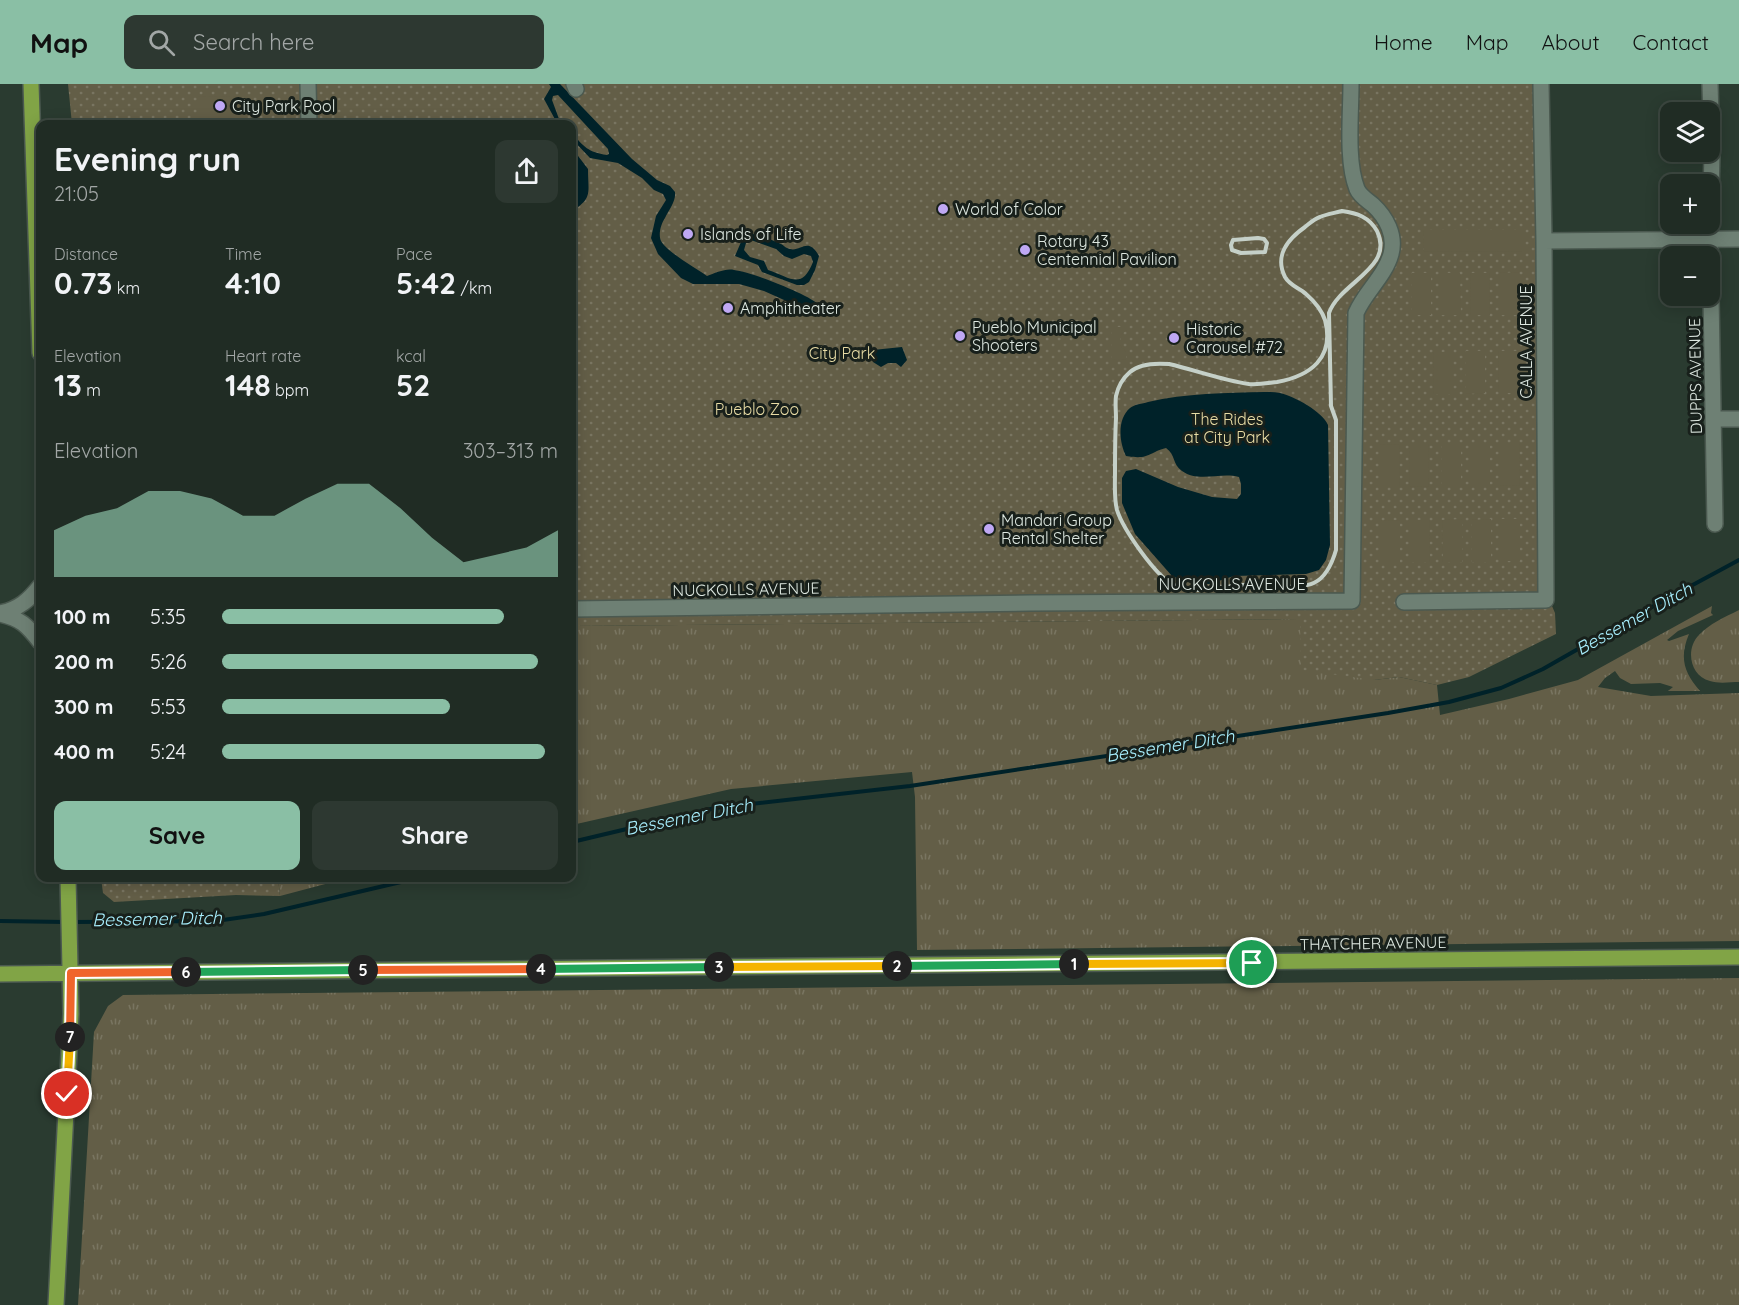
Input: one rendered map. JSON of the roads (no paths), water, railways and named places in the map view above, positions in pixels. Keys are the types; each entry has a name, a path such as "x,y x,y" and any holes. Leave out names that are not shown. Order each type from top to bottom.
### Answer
{"main road":[{"path":"31,84 36,233"},
{"path":"56,1305 71,1014 68,882"},
{"name":"THATCHER AVENUE","path":"0,974 1739,957"}],"street":[{"path":"308,84 309,120"},
{"name":"NUCKOLLS AVENUE","path":"576,609 1352,601 1356,313 1361,300 1384,269 1392,253 1392,239 1389,225 1375,207 1359,194 1352,171 1351,84"},
{"name":"CALLA AVENUE","path":"1404,602 1546,600 1541,84"},
{"name":"DUPPS AVENUE","path":"1710,84 1715,524"},
{"path":"1544,241 1739,239"},
{"path":"1713,419 1739,419"},
{"path":"0,613 21,606 36,592"},
{"path":"0,613 21,621 36,637"}],"water":[{"path":"549,84 560,84 632,159 675,192 660,232 661,241 669,250 707,276 728,270 742,272 793,290 821,306 811,316 793,304 764,291 739,284 693,284 681,278 658,254 651,238 656,216 666,200 663,194 654,190 642,178 618,163 590,158 576,143 576,137 595,152 607,155 609,154 608,149 558,95 553,96 552,100 560,120 555,120 544,99 551,87"},
{"path":"576,153 588,169 588,194 576,208"},
{"path":"748,233 761,236 790,249 811,247 819,256 809,282 797,285 762,272 758,265 735,256 744,235","holes":["751,240 776,249 792,259 804,254 811,256 813,262 809,271 800,279 789,278 768,270 764,261 750,257 744,250 746,243"]},
{"path":"902,347 907,360 901,367 896,363 888,363 881,367 873,362 873,350"},
{"path":"1280,393 1300,401 1320,415 1328,425 1330,545 1326,560 1319,570 1306,574 1234,576 1209,584 1187,582 1172,576 1135,534 1122,503 1122,478 1126,471 1136,469 1178,487 1212,497 1237,499 1241,494 1239,477 1202,477 1189,474 1179,468 1166,448 1144,457 1126,456 1120,431 1123,418 1132,407 1162,399 1206,394"}],"waterway":[{"name":"Bessemer Ditch","path":"576,841 715,808 910,786 1449,702 1501,688 1543,669 1739,560"},
{"name":"Bessemer Ditch","path":"73,922 216,921 264,914 401,882"},
{"name":"Bessemer Ditch","path":"0,921 65,922"}],"railway":[{"path":"1342,211 1358,215 1370,222 1377,231 1381,244 1379,255 1373,265 1344,292 1329,313 1331,406 1336,420 1336,550 1331,563 1319,580 1303,586 1244,585 1191,590 1174,585 1158,573 1141,552 1117,510 1115,446 1116,396 1119,386 1134,369 1154,364 1169,364 1252,384 1277,382 1309,370 1323,355 1327,333 1325,320 1312,300 1285,277 1281,262 1282,255 1288,242 1312,221 1342,211"},
{"path":"1258,238 1264,239 1267,243 1265,252 1241,253 1232,250 1233,240 1258,238"}],"place":[{"name":"City Park Pool","path":"220,106"},
{"name":"World of Color","path":"943,209"},
{"name":"Islands of Life","path":"688,234"},
{"name":"Rotary 43 Centennial Pavilion","path":"1025,250"},
{"name":"Amphitheater","path":"728,308"},
{"name":"Pueblo Municipal Shooters","path":"960,336"},
{"name":"Historic Carousel #72","path":"1174,338"},
{"name":"Mandari Group Rental Shelter","path":"989,529"}],"park label":[{"name":"City Park","path":"842,353"},
{"name":"Pueblo Zoo","path":"757,409"},
{"name":"The Rides at City Park","path":"1227,428"}]}
